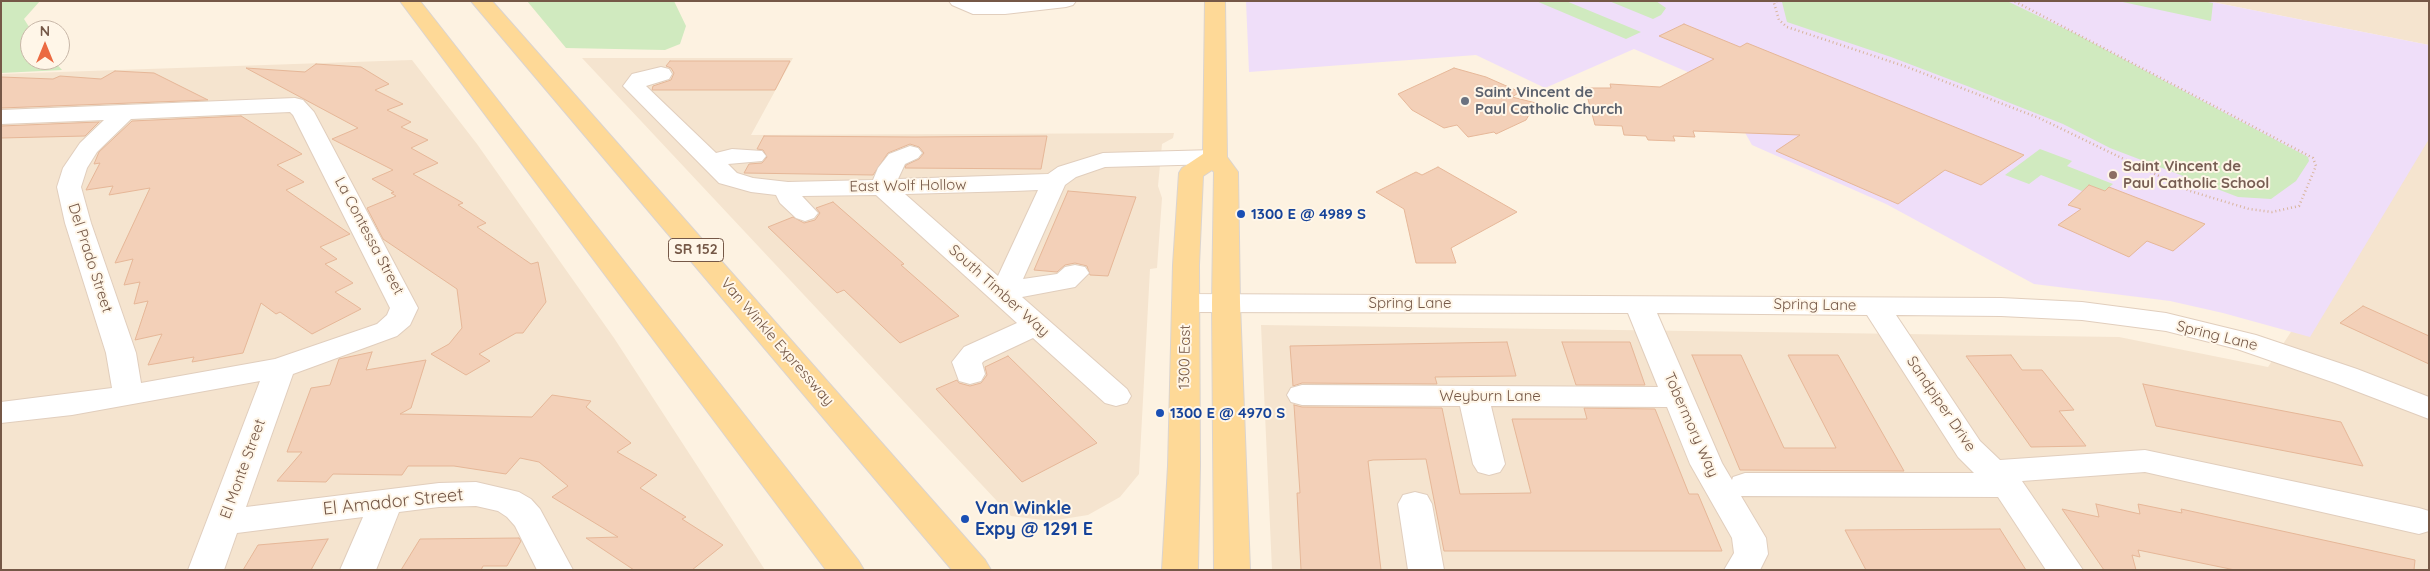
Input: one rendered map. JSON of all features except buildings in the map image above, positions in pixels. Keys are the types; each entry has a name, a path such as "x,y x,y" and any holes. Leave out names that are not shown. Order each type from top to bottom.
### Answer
{"main road":[{"path":"410,1 846,570"},
{"name":"Van Winkle Expressway","path":"482,1 973,570"},
{"path":"1216,1 1215,157 1226,172 1226,303 1232,570"},
{"path":"1191,173 1215,157"},
{"name":"1300 East","path":"1179,568 1184,466 1186,303 1191,173"}],"street":[{"path":"959,1 973,8 1005,8 1066,1"},
{"name":"East Wolf Hollow","path":"661,74 640,79 634,86 728,178 750,185 788,189 1054,181 1067,172 1103,160 1215,157"},
{"name":"La Contessa Street","path":"1,117 295,105 303,112 404,308 400,319 387,330 280,368 5,416"},
{"name":"Del Prado Street","path":"126,111 88,148 70,177 69,188 78,223 121,354 128,395"},
{"path":"882,187 890,168 897,159 910,153"},
{"path":"710,161 732,156 754,156"},
{"path":"1089,164 1095,168 1136,172 1191,173"},
{"path":"1003,294 1054,181"},
{"name":"South Timber Way","path":"882,187 1116,396"},
{"path":"788,189 789,198 805,212"},
{"path":"1003,294 1029,286 1066,281 1075,273"},
{"name":"Spring Lane","path":"1186,303 1639,304 2057,309 2157,321 2273,350 2346,376 2429,409"},
{"name":"Tobermory Way","path":"1639,304 1706,464 1749,538 1751,554 1742,570"},
{"name":"Sandpiper Drive","path":"1876,306 1969,449 2000,478 2066,570"},
{"path":"970,374 967,362 974,354 1037,325"},
{"name":"El Monte Street","path":"206,570 280,368"},
{"name":"Weyburn Lane","path":"1302,395 1678,397"},
{"path":"1473,396 1489,464"},
{"path":"1745,485 2000,478 2145,461 2419,521"},
{"name":"El Amador Street","path":"223,522 458,494 476,494 507,501 528,518 555,570"},
{"path":"358,570 386,502"},
{"path":"1415,504 1426,570"}],"path":[{"path":"1777,1 1774,3 1779,20 1787,27 1908,66 2039,118 2190,192 2249,209 2272,212 2299,206 2316,166 2313,158 2014,1"}],"shaded area":[{"name":"Saint Vincent de Paul Catholic School","path":"1246,1 2207,1 2429,45 2429,139 2310,337 2223,313 2170,301 2034,284 1886,204 1752,145 1718,85 1634,49 1545,88 1476,55 1249,72"},
{"path":"2207,1 2429,1 2429,45"},
{"path":"582,58 793,58 751,135 1174,133 1173,138 1162,144 1158,186 1162,198 1157,268 1150,269 1139,474 1120,497 1088,515 1050,521 1011,516"},
{"path":"412,60 477,144 614,338 765,570 1,570 1,74"},
{"path":"2429,121 2429,570 1272,570 1261,325 2119,337 2268,367"}],"green space":[{"path":"1,1 40,1 25,20 20,20 20,70 62,70 1,73"},
{"path":"527,1 674,1 686,26 680,44 665,50 566,48"},
{"path":"1536,1 1566,1 1641,32 1626,39"},
{"path":"1609,1 1656,1 1666,8 1661,15 1653,19"},
{"path":"2007,1 2076,34 2308,157 2309,161 2296,181 2271,199 2238,197 2110,148 2063,124 1967,86 1891,57 1787,22 1782,2"},
{"path":"2118,1 2203,1 2213,3 2211,21"},
{"path":"2040,149 2072,161 2067,166 2113,184 2105,191 2089,185 2082,191 2041,175 2029,184 2005,175"}],"place":[{"name":"Saint Vincent de Paul Catholic Church","path":"1465,101"},
{"name":"Saint Vincent de Paul Catholic School","path":"2113,175"},
{"name":"1300 E @ 4989 S","path":"1241,214"},
{"name":"1300 E @ 4970 S","path":"1160,413"},
{"name":"Van Winkle Expy @ 1291 E","path":"965,519"}]}
